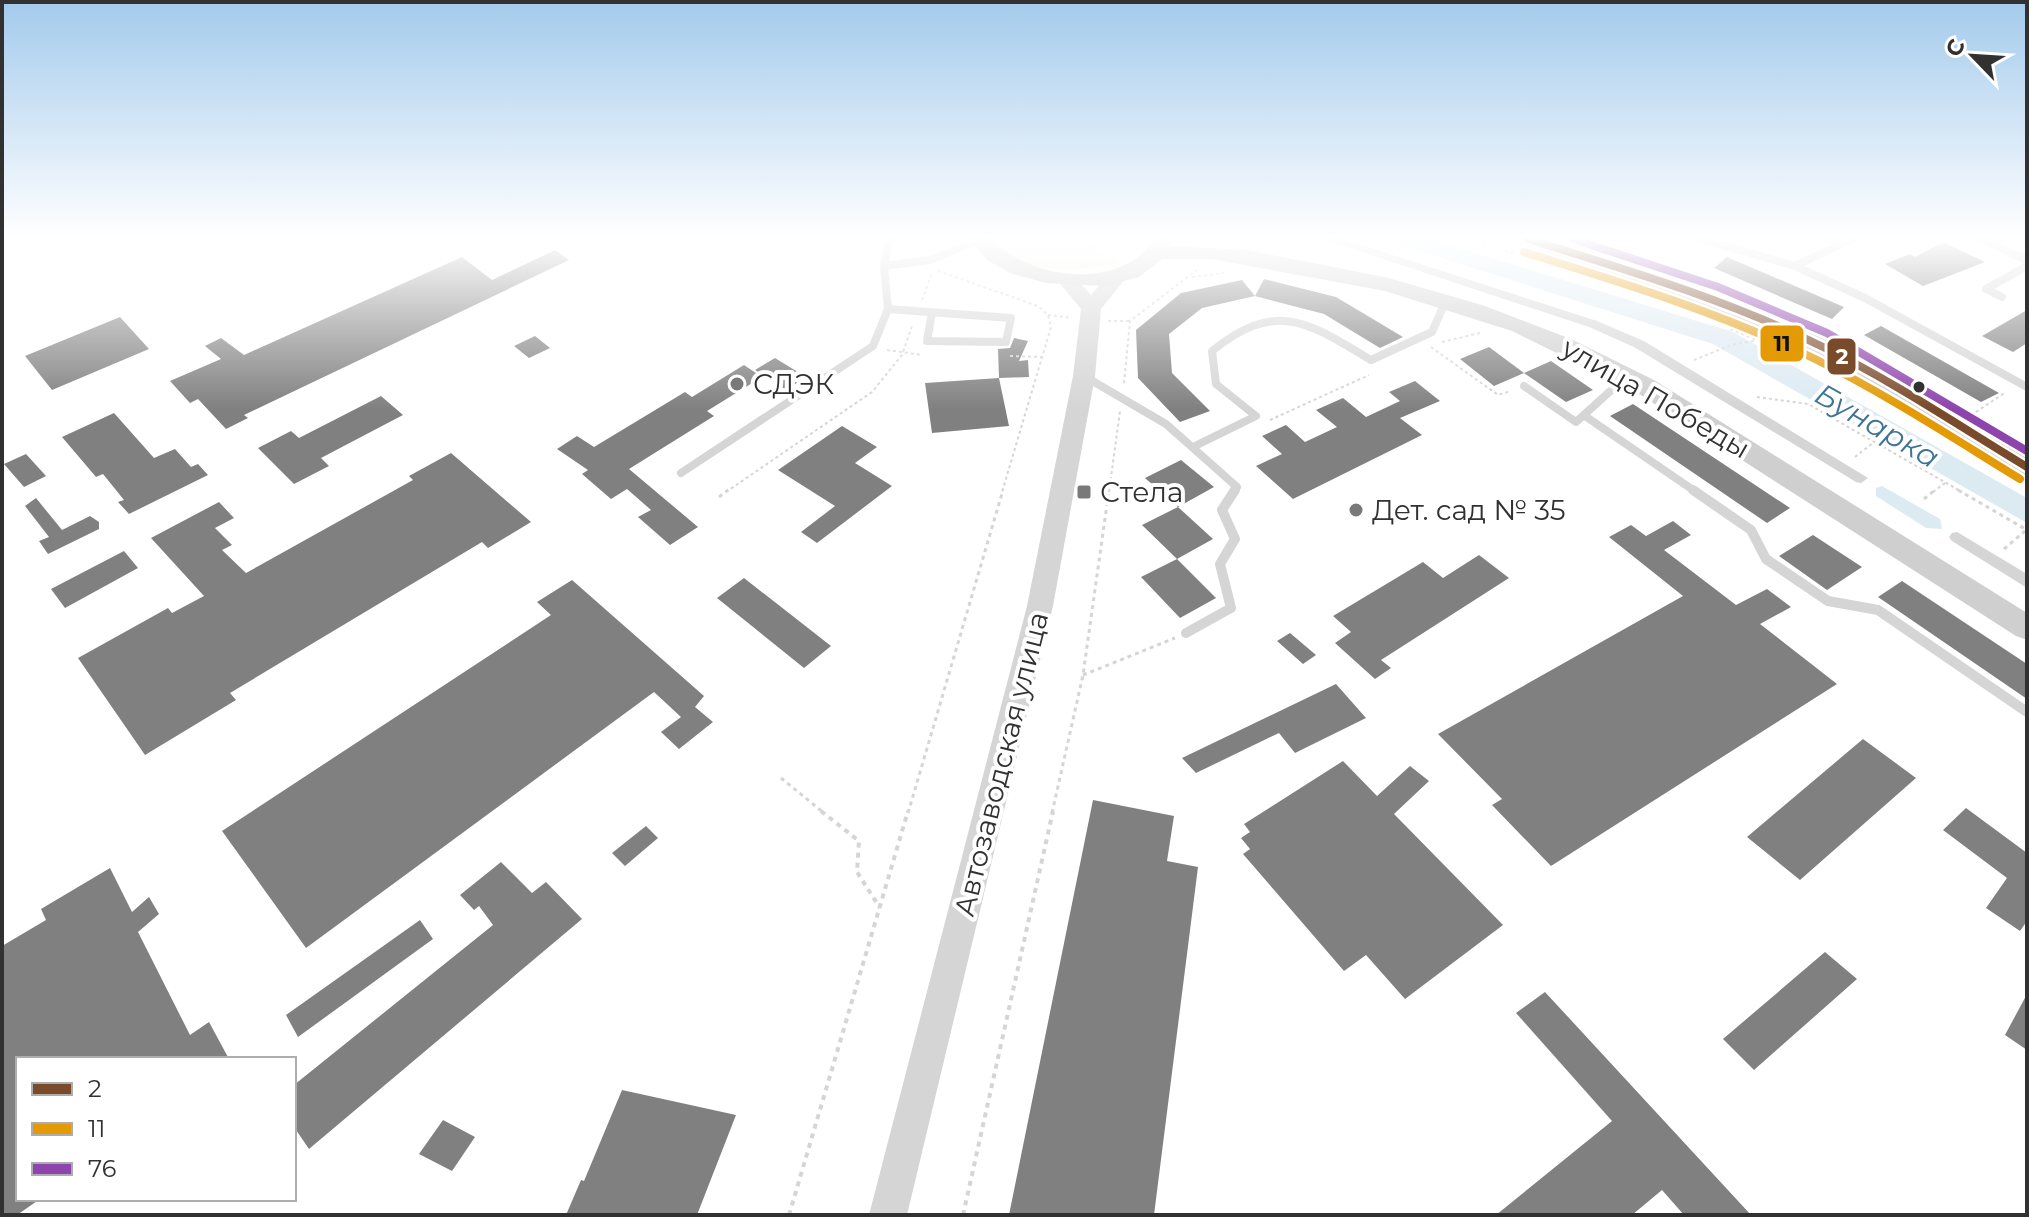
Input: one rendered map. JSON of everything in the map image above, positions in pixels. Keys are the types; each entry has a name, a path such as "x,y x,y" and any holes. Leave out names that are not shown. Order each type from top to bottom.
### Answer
{"main road":[{"name":"улица Победы","path":"1433,296 1509,320 1627,376 2027,628"},
{"path":"1701,296 1823,347 2027,467"}],"street":[{"path":"1081,296 1091,308 1101,296"},
{"path":"1507,296 1593,324 1639,344 1861,478"},
{"name":"Автозаводская улица","path":"888,1215 1040,606 1084,376 1091,308"},
{"path":"1957,537 2027,582"}],"lane":[{"path":"681,473 873,346 888,309 887,296"},
{"path":"1860,296 2023,385"},
{"path":"1195,446 1256,416 1216,384 1212,351 1237,328 1278,319 1309,323 1371,360 1432,332 1446,300"},
{"path":"888,309 1011,318 1006,342 927,341 932,313"},
{"path":"1084,376 1123,393 1195,446 1237,487 1222,510 1235,539 1220,564 1231,608 1186,633"},
{"path":"1524,386 1576,422 1627,376"},
{"path":"1585,416 1751,530 1766,559 1828,601 1878,610 2027,712"}],"path":[{"path":"719,497 872,392 902,355 923,296"},
{"path":"789,1215 1051,327 1048,315 1038,306 1009,296"},
{"path":"963,1215 1083,675 1123,393 1130,321 1160,296"},
{"path":"1729,328 1799,358"},
{"path":"1485,332 1456,336 1431,347 1498,395 1524,386"},
{"path":"1723,350 1737,340"},
{"path":"1264,422 1375,372"},
{"path":"1976,412 2023,385"},
{"path":"1717,392 1808,404 2027,530 1992,559"},
{"path":"1842,467 1874,442"},
{"path":"1924,499 1945,483"},
{"path":"1083,675 1186,633"},
{"path":"781,778 859,841 857,872 880,908"}],"shaded area":[{"path":"1882,486 1940,519 1942,529 1926,528 1876,496 1876,488"}],"building":[{"path":"376,296 494,296 244,415 248,418 226,429 198,399 190,403 170,381 221,359 205,346 221,338 244,355"},
{"path":"1178,296 1255,296 1202,308 1169,334 1172,373 1210,411 1180,422 1138,378 1136,330"},
{"path":"1255,296 1336,297 1403,337 1380,348 1324,314"},
{"path":"1778,296 1818,296 1844,307 1832,319"},
{"path":"2027,310 2027,343 2013,352 1982,336"},
{"path":"120,317 149,349 52,390 25,356"},
{"path":"1881,326 1999,393 1981,402 1864,335"},
{"path":"535,336 550,348 529,358 514,346"},
{"path":"1014,338 1028,341 1019,361 1028,360 1029,377 999,378 998,349 1010,348"},
{"path":"1489,347 1524,373 1494,386 1460,359"},
{"path":"775,358 806,377 786,390 755,370"},
{"path":"1551,361 1593,390 1566,402 1524,373"},
{"path":"744,365 762,377 707,411 714,416 629,469 698,527 670,545 638,517 651,510 627,489 611,499 582,474 588,470 557,449 577,436 594,447 685,392 692,397"},
{"path":"999,378 1009,426 932,433 925,383"},
{"path":"1415,381 1440,401 1400,418 1422,435 1293,499 1256,466 1282,454 1262,436 1286,425 1305,442 1337,427 1316,410 1343,398 1366,417 1400,401 1389,392"},
{"path":"381,396 403,415 321,458 329,466 294,484 258,448 291,431 299,438"},
{"path":"1633,404 1790,508 1767,523 1610,416"},
{"path":"114,413 154,458 175,449 191,467 198,464 208,475 129,514 118,502 124,500 103,474 96,477 62,437"},
{"path":"842,426 877,447 855,463 892,486 817,543 801,532 835,506 778,470"},
{"path":"451,453 531,522 488,548 482,542 230,693 236,700 145,755 78,658 168,608 172,613 204,596 151,538 219,502 234,518 215,528 232,545 222,550 246,573 413,480 409,476"},
{"path":"26,454 46,476 24,487 4,464"},
{"path":"1181,460 1214,487 1178,507 1145,478"},
{"path":"36,498 62,530 90,516 99,522 99,529 48,554 39,541 49,537 25,506"},
{"path":"1178,507 1213,539 1177,559 1142,525"},
{"path":"1673,521 1691,535 1664,550 1736,605 1767,589 1791,607 1760,624 1837,684 1551,866 1492,805 1502,799 1438,734 1683,596 1609,537 1631,525 1646,536"},
{"path":"1813,535 1862,567 1827,590 1779,556"},
{"path":"124,551 138,568 65,608 51,589"},
{"path":"1479,555 1509,578 1381,660 1391,668 1375,679 1335,643 1351,632 1333,616 1423,562 1443,578"},
{"path":"1177,559 1216,598 1180,618 1141,577"},
{"path":"744,578 831,646 804,668 717,598"},
{"path":"572,580 704,696 695,707 713,722 679,749 661,732 681,717 654,692 306,948 222,831 551,615 537,602"},
{"path":"1902,581 2027,664 2027,699 1878,597"},
{"path":"1290,633 1316,655 1303,664 1277,641"},
{"path":"1336,684 1366,718 1295,753 1279,733 1196,773 1182,758"},
{"path":"1863,739 1916,778 1800,880 1747,837"},
{"path":"1343,761 1377,796 1410,766 1429,781 1394,814 1503,925 1405,999 1366,955 1344,971 1243,854 1250,849 1241,838 1250,832 1244,824"},
{"path":"1093,800 1174,816 1167,861 1198,867 1154,1215 1009,1215"},
{"path":"1966,808 2027,853 2027,921 2020,931 1986,908 2007,878 1943,830"},
{"path":"646,826 658,838 625,866 612,853"},
{"path":"501,862 532,893 546,882 582,919 309,1149 296,1130 296,1083 493,925 479,906 474,910 460,895"},
{"path":"110,868 132,912 149,897 159,914 138,932 190,1035 209,1022 228,1057 16,1057 16,1201 37,1201 17,1215 2,1215 2,946 46,920 41,909"},
{"path":"420,920 433,939 298,1037 286,1015"},
{"path":"1825,952 1857,979 1754,1070 1723,1039"},
{"path":"1545,992 1751,1215 1684,1215 1662,1190 1632,1215 1496,1215 1612,1121 1516,1013"},
{"path":"2027,994 2027,1050 2005,1035"},
{"path":"622,1090 736,1115 697,1215 566,1215 581,1180 584,1181"},
{"path":"443,1120 475,1137 452,1171 419,1154"}],"waterway":[{"name":"Бунарка","path":"1588,296 1723,338 2027,512"}],"transit line":[{"name":"11","path":"1658,296 1744,327 1815,359 1919,417 2020,479"},
{"name":"2","path":"1701,296 1821,346 1874,374 2027,467"},
{"name":"76","path":"1739,296 1827,333 2027,451"}],"place":[{"name":"СДЭК","path":"737,384"},
{"name":"Стела","path":"1084,492"},
{"name":"Дет. сад № 35","path":"1356,510"}]}
